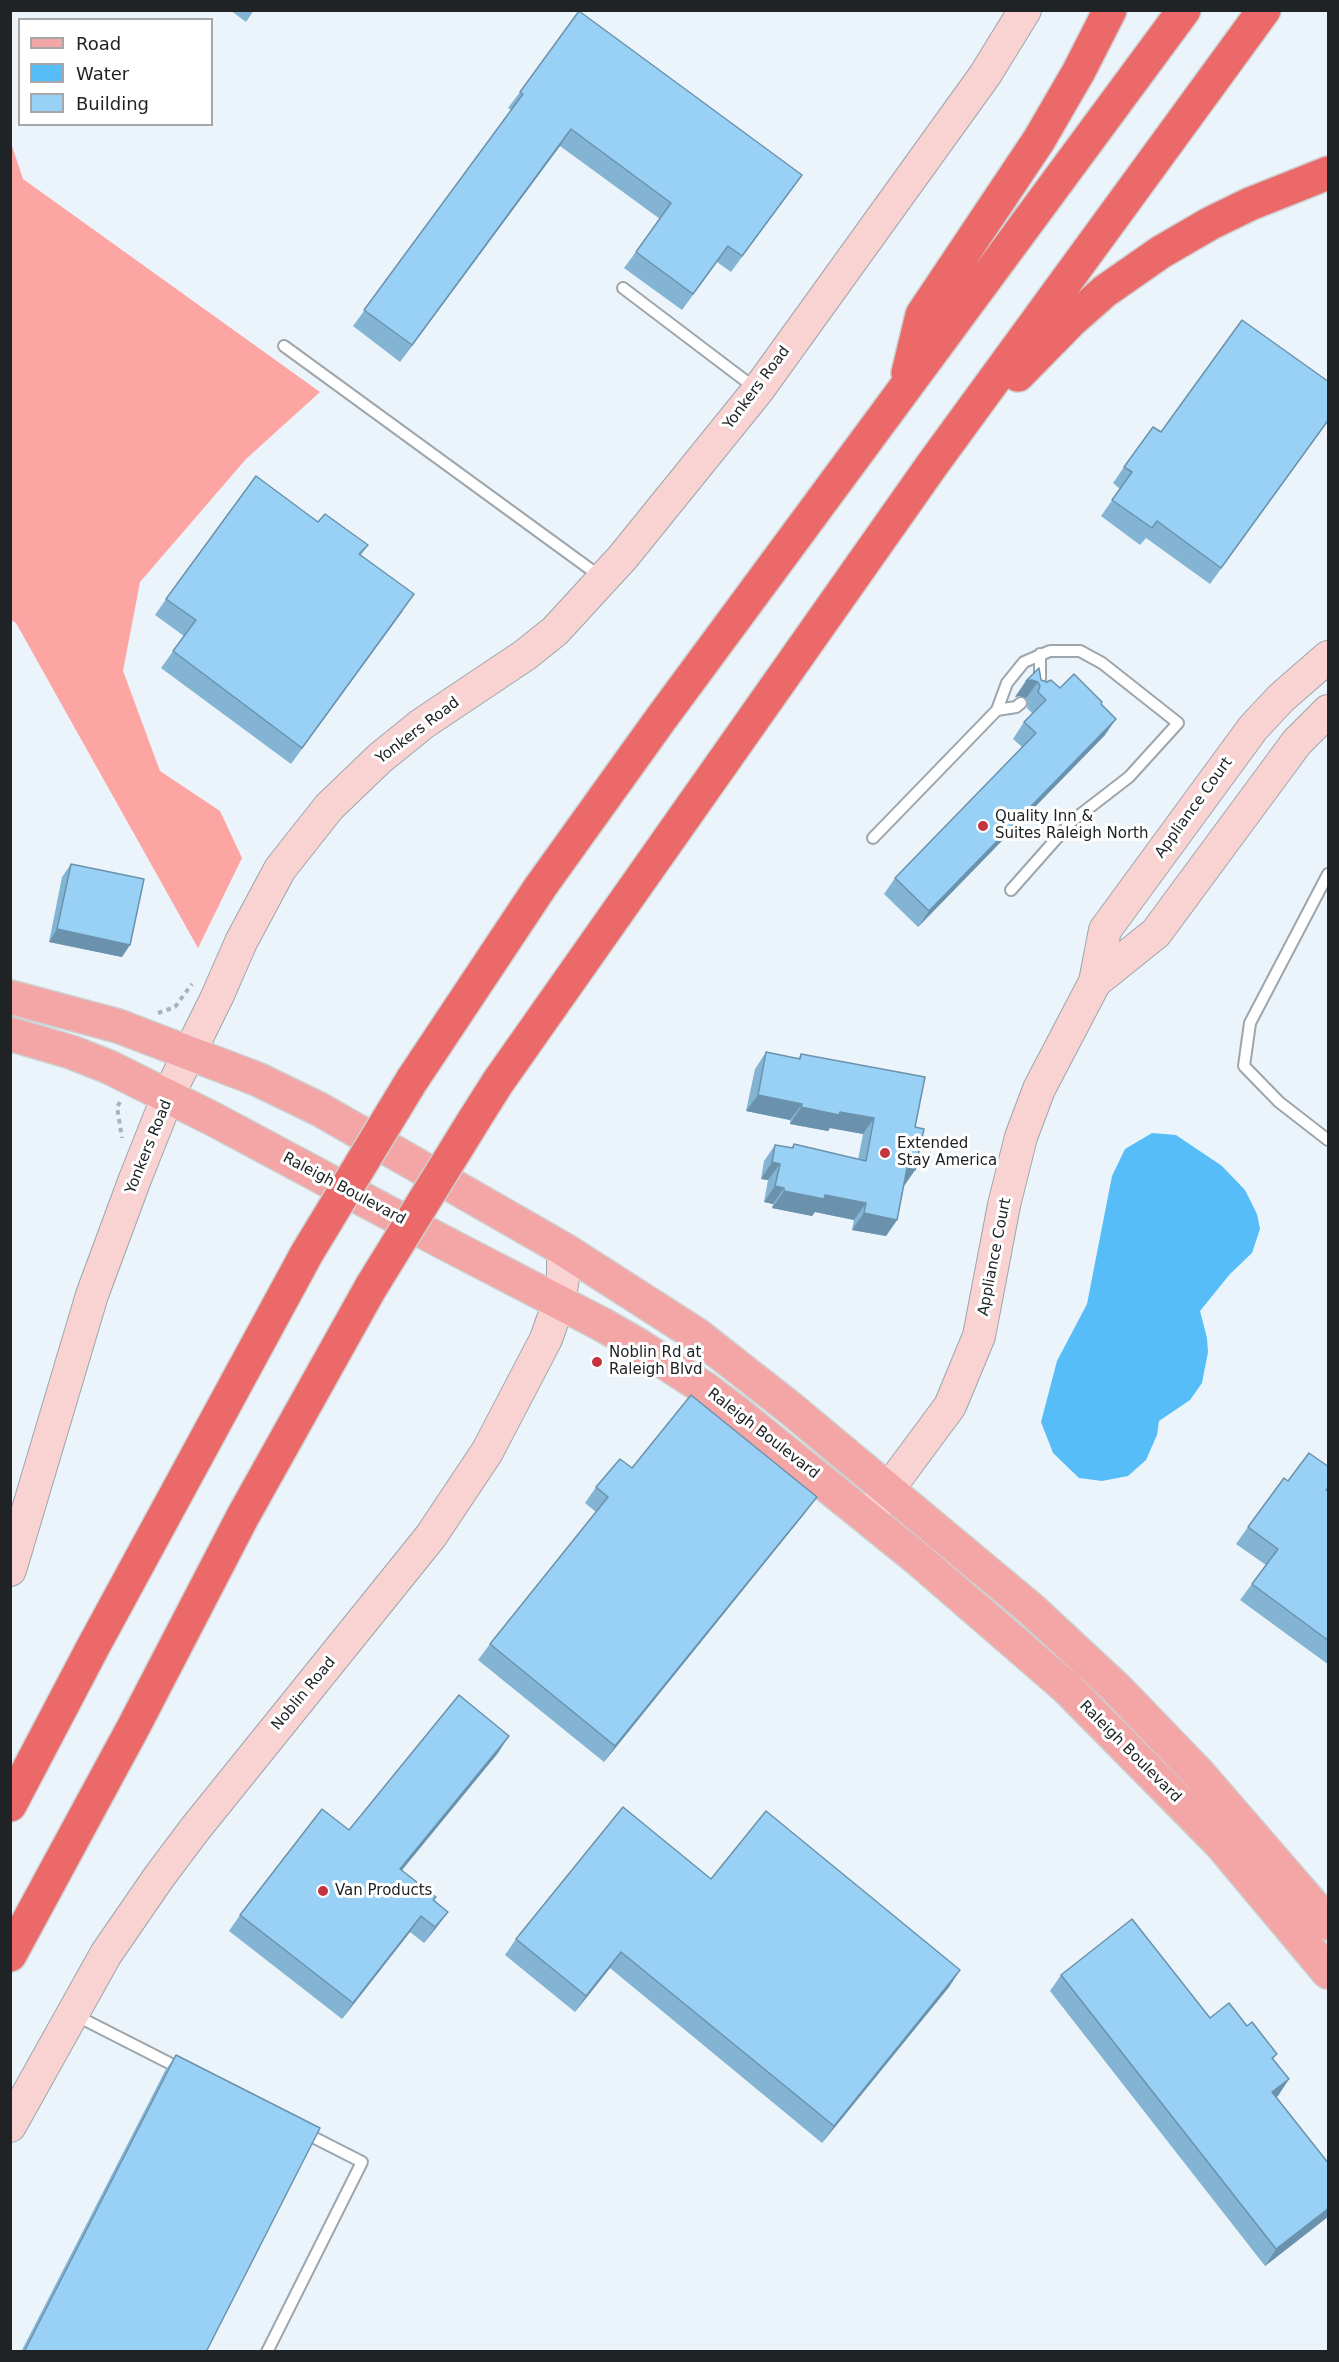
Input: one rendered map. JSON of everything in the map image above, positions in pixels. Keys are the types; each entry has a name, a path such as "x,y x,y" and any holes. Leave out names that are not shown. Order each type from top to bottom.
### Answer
{"highway":[{"path":"905,388 922,315 1039,140 1079,71 1110,10"},
{"path":"10,1805 307,1253 412,1080 548,877 667,711 1184,10"},
{"path":"10,1955 118,1756 243,1516 371,1287 498,1082 932,465 1264,10"},
{"path":"932,465 1071,321 1105,291 1161,252 1211,223 1250,204 1329,173"}],"main road":[{"path":"10,997 118,1026 257,1079 320,1109 563,1249 697,1335 889,1490 1023,1603 1117,1689 1199,1774 1329,1923"},
{"name":"Raleigh Boulevard","path":"10,1034 100,1063 168,1096 638,1345 704,1388 867,1518 1067,1688 1220,1843 1329,1972"}],"street":[{"name":"Yonkers Road","path":"10,1570 92,1295 168,1096 190,1054 241,942 279,869 329,807 380,758 422,724 525,655 555,631 604,579 758,390 985,75 1025,10"},
{"name":"Appliance Court","path":"867,1518 950,1406 979,1336 1004,1205 1021,1137 1039,1089 1095,982 1105,930 1253,728 1281,698 1329,657"},
{"name":"Appliance Court","path":"1095,982 1156,933 1297,742 1329,711"},
{"name":"Noblin Road","path":"10,2126 106,1954 195,1828 431,1536 487,1452 546,1339 559,1302 563,1278 563,1249"}],"lane":[{"path":"624,288 758,390"},
{"path":"284,346 604,579"},
{"path":"873,838 997,710 1013,674 1024,662 1040,654 1064,650 1080,651 1102,663 1178,723 1129,777 1072,821 1011,890"},
{"path":"1035,691 1040,679 1040,654"},
{"path":"997,710 1017,707 1021,703"},
{"path":"1329,874 1250,1023 1244,1066 1279,1102 1329,1140"},
{"path":"72,2013 196,2077"},
{"path":"267,2352 362,2162 300,2130"}],"path":[{"path":"159,1011 175,1007"},
{"path":"117,1107 120,1118"}],"shaded area":[{"path":"10,140 23,179 320,392 246,459 140,582 123,671 160,771 220,811 242,858 198,948 16,623 11,620"}],"water":[{"path":"1152,1133 1176,1135 1222,1166 1245,1190 1257,1214 1260,1229 1252,1253 1230,1274 1200,1311 1208,1352 1202,1383 1190,1400 1159,1421 1157,1435 1146,1460 1128,1476 1102,1481 1079,1478 1053,1453 1041,1422 1057,1361 1087,1304 1112,1176 1125,1149"}],"building":[{"path":"579,11 802,175 742,256 728,246 693,294 636,252 671,203 571,129 412,345 364,310 523,94 520,92"},
{"path":"1242,320 1329,382 1329,419 1221,568 1157,521 1152,528 1112,500 1132,472 1124,467 1153,427 1161,432"},
{"path":"256,476 318,522 325,514 368,545 359,554 414,594 302,748 173,651 196,620 166,599"},
{"name":"Quality Inn & Suites Raleigh North","path":"1039,668 1041,680 1047,682 1051,680 1060,688 1074,674 1116,719 929,911 895,878 1036,733 1024,722 1046,700 1038,692 1040,686 1038,682 1026,681"},
{"path":"71,864 144,879 130,945 57,929"},
{"name":"Extended Stay America","path":"766,1052 800,1059 801,1054 925,1077 915,1127 924,1129 915,1170 907,1168 897,1220 864,1213 866,1203 825,1195 824,1199 784,1191 784,1188 775,1186 780,1164 772,1162 775,1145 793,1148 794,1144 866,1161 874,1118 840,1112 839,1115 801,1107 802,1104 758,1095"},
{"path":"691,1395 817,1497 615,1746 490,1644 608,1497 596,1487 620,1459 632,1468"},
{"path":"1309,1453 1329,1467 1329,1487 1326,1490 1329,1491 1329,1641 1252,1584 1278,1549 1248,1527 1284,1478 1288,1481"},
{"path":"459,1695 509,1736 400,1869 436,1897 433,1900 448,1912 435,1927 421,1916 353,2003 240,1915 322,1809 349,1830"},
{"path":"623,1807 711,1879 766,1811 960,1970 834,2126 621,1952 586,1996 516,1939"},
{"path":"1132,1919 1210,2018 1229,2003 1247,2026 1252,2022 1277,2054 1272,2058 1289,2079 1272,2092 1329,2164 1329,2208 1276,2249 1061,1975"},
{"path":"176,2055 320,2128 206,2352 24,2352"}],"place":[{"name":"Quality Inn & Suites Raleigh North","path":"983,826"},
{"name":"Extended Stay America","path":"885,1153"},
{"name":"Noblin Rd at Raleigh Blvd","path":"597,1362"},
{"name":"Van Products","path":"323,1891"}]}
